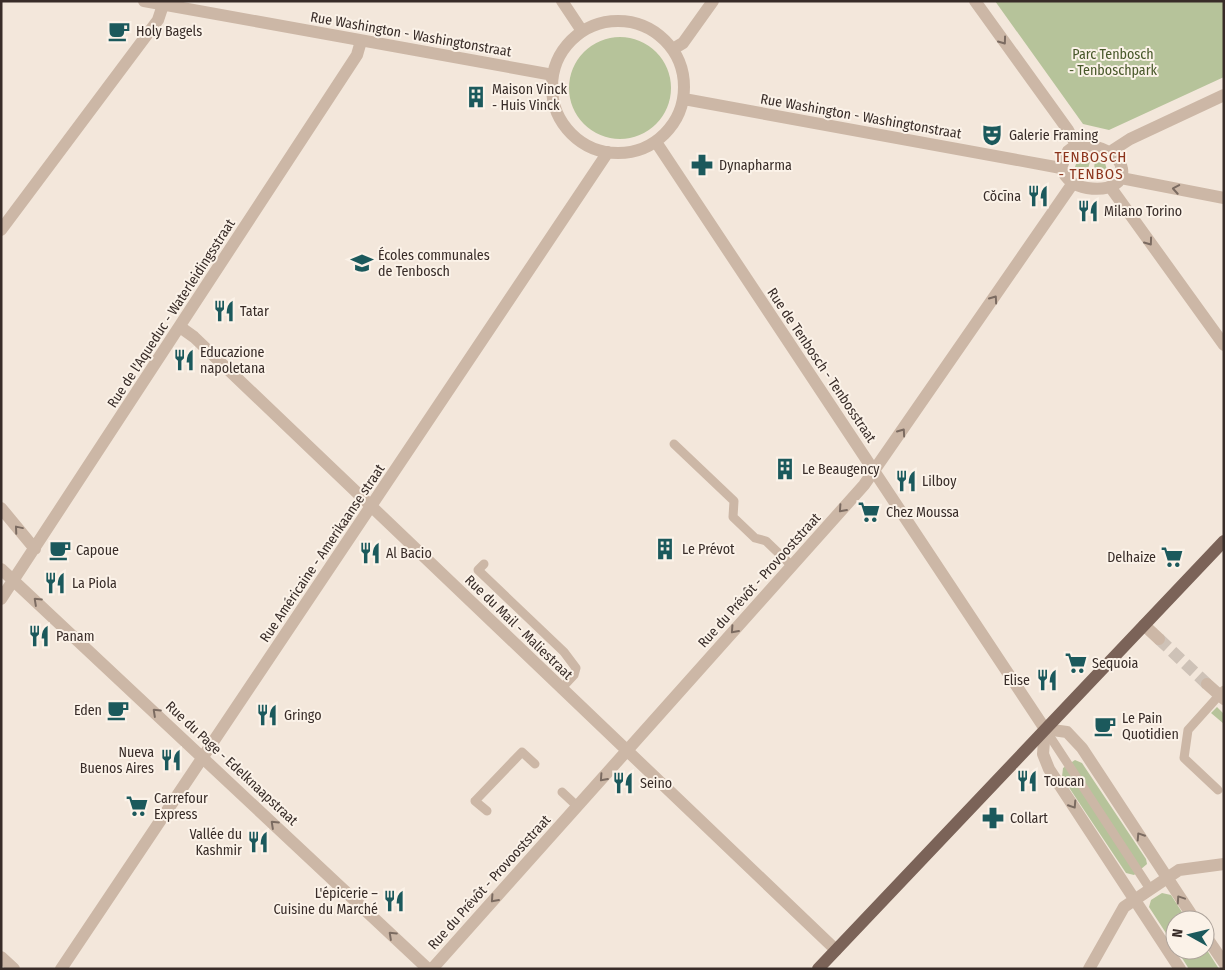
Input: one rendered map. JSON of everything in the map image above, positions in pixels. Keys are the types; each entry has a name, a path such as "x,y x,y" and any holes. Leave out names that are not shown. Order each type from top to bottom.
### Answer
{"main road":[{"path":"818,969 1224,541"}],"street":[{"name":"Rue Washington - Washingtonstraat","path":"144,1 163,5 195,6 361,40 553,75"},
{"path":"562,1 582,31"},
{"path":"673,49 683,43 712,1"},
{"path":"975,1 1076,145"},
{"path":"1,230 158,20 163,5"},
{"path":"614,21 634,22 648,27 662,36 673,49 681,65 685,81 684,98 678,116 668,131 656,142 641,149 625,153 608,152 580,141 565,125 555,105 553,75 563,50 582,31 598,24 614,21"},
{"name":"Rue de l'Aqueduc - Waterleidingsstraat","path":"1,599 357,55 361,40"},
{"path":"1110,152 1130,139 1224,95"},
{"name":"Rue Washington - Washingtonstraat","path":"684,98 1061,168"},
{"name":"Rue de Tenbosch - Tenbosstraat","path":"656,142 1045,729"},
{"path":"1076,145 1098,146 1110,152 1120,159 1121,178 1111,188 1098,190 1072,184 1065,177 1061,168 1068,151 1076,145"},
{"name":"Rue Américaine - Amerikaanse straat","path":"61,969 608,152"},
{"path":"1121,178 1224,198"},
{"name":"Rue du Prévôt - Provooststraat","path":"432,969 874,472 1072,184"},
{"path":"1111,188 1224,345"},
{"name":"Rue du Mail - Maliestraat","path":"180,328 194,337 626,752 836,950"},
{"path":"1,508 35,549"},
{"name":"Rue du Page - Edelknaapstraat","path":"1,569 428,969"},
{"path":"1,586 14,580"},
{"path":"1144,625 1159,639"},
{"path":"1207,684 1222,695"},
{"path":"1180,969 1049,769 1043,754 1045,729 1067,732 1082,748 1188,910"},
{"path":"1088,969 1124,907 1179,870 1224,864"},
{"path":"1215,950 1224,963"},
{"path":"1,957 14,969"}],"lane":[{"path":"674,444 734,501 733,517 755,538 766,541 792,566"},
{"path":"484,564 478,570 501,595 564,652 576,668 574,675 561,689"},
{"path":"1218,790 1184,758 1188,730 1222,695"},
{"path":"1045,729 1150,888"},
{"path":"487,811 475,801 522,752 534,764"},
{"path":"562,792 577,806"}],"green space":[{"name":"Parc Tenbosch - Tenboschpark","path":"995,1 1224,1 1224,77 1109,130 1083,124"},
{"path":"620,37 639,41 656,52 667,69 671,88 667,107 656,124 639,135 620,139 601,135 584,124 573,107 569,88 573,69 584,52 601,41"},
{"path":"1088,157 1091,158 1088,169 1094,170 1095,158 1105,163 1107,170 1105,175 1092,178 1078,173 1075,167 1077,161"},
{"path":"1217,707 1224,714 1224,724 1211,713"},
{"path":"1075,760 1082,763 1146,859 1147,864 1134,875 1126,873 1062,777 1063,768"},
{"path":"1162,893 1171,895 1181,910 1165,910 1165,932 1149,907 1151,900"},
{"path":"1183,960 1213,960 1219,969 1189,969"}],"tunnel":[{"path":"1159,639 1207,684"}],"place":[{"name":"Holy Bagels","path":"119,31"},
{"name":"Maison Vinck - Huis Vinck","path":"476,97"},
{"name":"Galerie Framing","path":"992,135"},
{"name":"Dynapharma","path":"702,165"},
{"name":"Cŏcīna","path":"1038,196"},
{"name":"Milano Torino","path":"1088,211"},
{"name":"Écoles communales de Tenbosch","path":"362,263"},
{"name":"Tatar","path":"224,311"},
{"name":"Educazione napoletana","path":"184,360"},
{"name":"Le Beaugency","path":"785,469"},
{"name":"Lilboy","path":"906,481"},
{"name":"Chez Moussa","path":"869,512"},
{"name":"Le Prévot","path":"665,549"},
{"name":"Capoue","path":"60,550"},
{"name":"Al Bacio","path":"370,553"},
{"name":"Delhaize","path":"1172,557"},
{"name":"La Piola","path":"55,583"},
{"name":"Panam","path":"39,636"},
{"name":"Sequoia","path":"1076,663"},
{"name":"Elise","path":"1047,680"},
{"name":"Eden","path":"118,710"},
{"name":"Gringo","path":"267,715"},
{"name":"Le Pain Quotidien","path":"1105,726"},
{"name":"Nueva Buenos Aires","path":"171,760"},
{"name":"Toucan","path":"1027,781"},
{"name":"Seino","path":"623,783"},
{"name":"Carrefour Express","path":"137,806"},
{"name":"Collart","path":"993,818"},
{"name":"Vallée du Kashmir","path":"258,842"},
{"name":"L'épicerie – Cuisine du Marché","path":"394,901"}],"district":[{"name":"TENBOSCH - TENBOS","path":"1091,166"}]}
